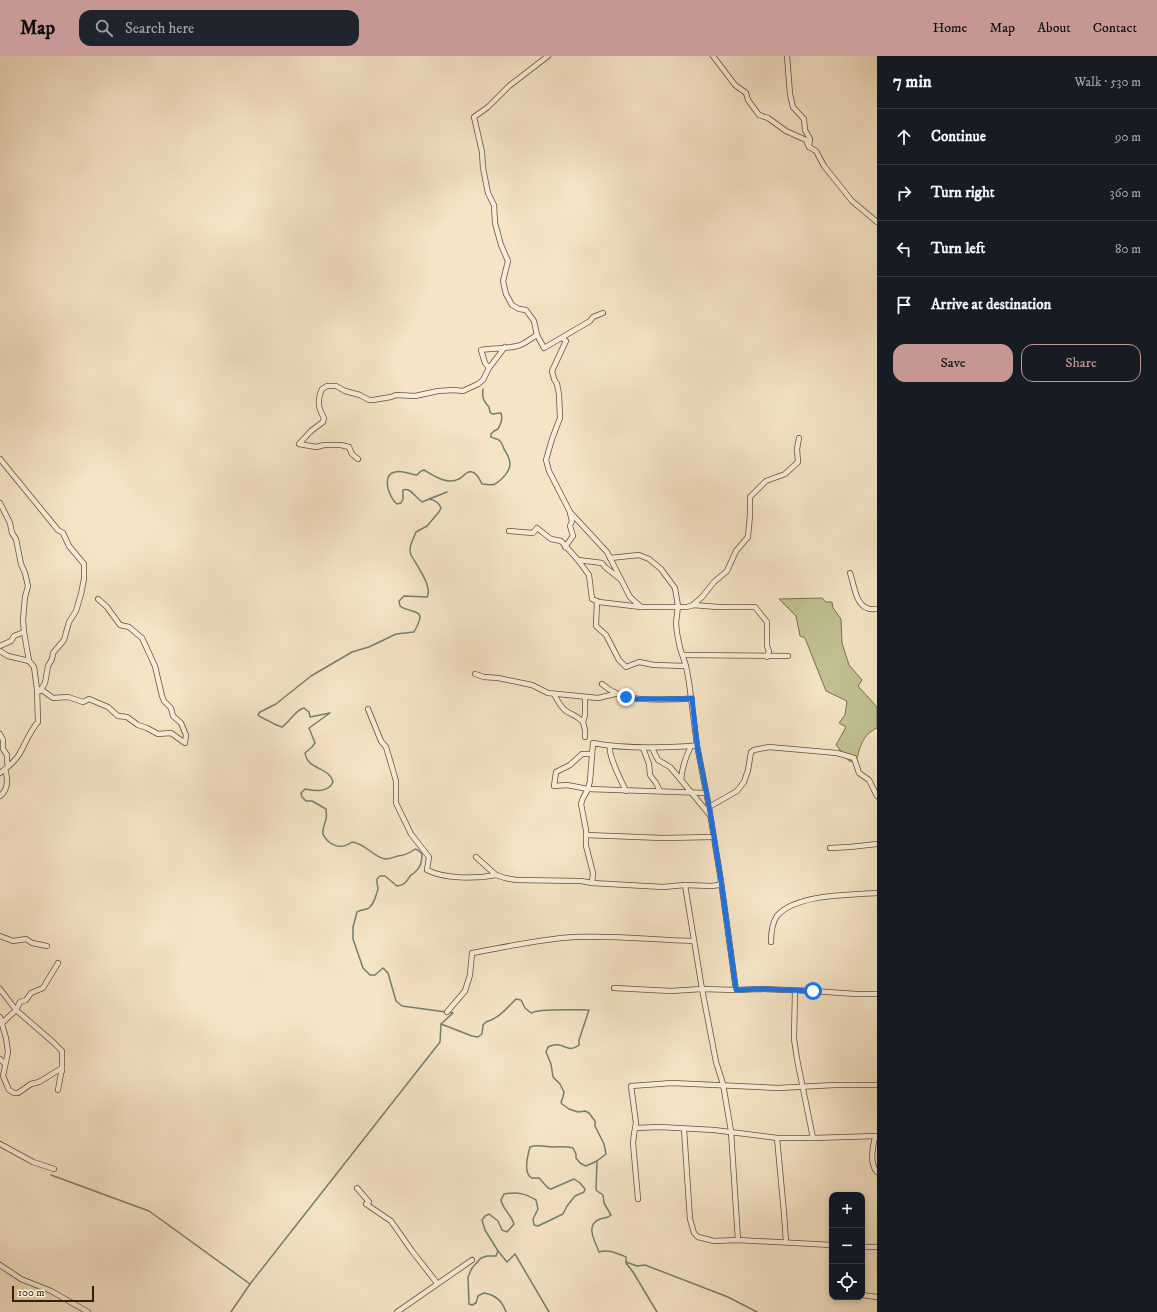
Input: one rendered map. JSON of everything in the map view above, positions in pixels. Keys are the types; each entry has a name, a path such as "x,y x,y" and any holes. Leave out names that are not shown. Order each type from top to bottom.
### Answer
{"street":[{"path":"548,56 509,86 488,107 474,117 482,152 483,168 488,193 494,205 495,223 501,245 508,261 503,281 506,294 512,305 519,309 526,310 534,321 537,335 544,348 590,321 593,317 603,313"},
{"path":"713,56 735,85 746,93 748,100 759,115 768,118 786,131 806,140 809,146 816,151 824,166 852,202 877,222"},
{"path":"787,56 790,94 793,107 804,119 805,130 810,139 809,146"},
{"path":"489,368 485,363 481,350 518,346 537,335"},
{"path":"562,338 566,341 566,343 552,371 559,394 560,418 546,460 549,471 570,512 572,520 570,526 573,536 566,547"},
{"path":"358,460 352,454 349,447 341,445 324,445 316,447 299,444 311,431 323,422 324,418 319,410 319,395 322,389 327,386 336,386 360,395 368,400 396,395 415,396 438,391 454,390 463,392 483,380 489,368 505,347"},
{"path":"693,606 714,582 727,571 736,551 748,537 750,497 766,481 785,474 798,462 797,449 799,438"},
{"path":"0,459 58,530 63,534 69,546 84,564 84,579 76,611 69,622 64,640 53,653 52,659 48,666 45,683 39,691"},
{"path":"0,503 10,524 12,533 16,539 21,564 28,586 24,597 24,632 29,661 34,667 39,691 38,722 32,729 19,755 0,773"},
{"path":"570,512 607,552 630,597 641,607"},
{"path":"509,531 533,533 537,528 551,539 561,541 589,575 592,599 597,601 641,607 755,607 766,622 769,651 767,656"},
{"path":"610,558 639,555 649,559 661,569 675,588 678,606 676,623 680,648 686,666 692,698 697,745 709,806 721,881 736,990"},
{"path":"578,560 602,563 620,579"},
{"path":"850,573 862,606 867,609 877,609"},
{"path":"39,691 53,698 68,697 83,702 89,699 108,707 118,716 127,717 138,725 158,734 171,733 186,744 186,735 181,723 172,716 171,708 164,702 155,666 142,638 129,627 120,625 98,599"},
{"path":"597,601 596,626 606,635 619,660 626,667 639,662 654,666 686,666"},
{"path":"0,646 12,641 14,636 24,632"},
{"path":"0,651 8,656 29,661"},
{"path":"683,655 788,656"},
{"path":"475,674 484,677 498,678 532,685 548,693 554,694 598,698 615,694"},
{"path":"602,684 615,694 636,699 692,698"},
{"path":"554,694 557,701 565,710 576,715 583,722"},
{"path":"585,697 585,715 583,722 585,737"},
{"path":"368,709 381,741 386,747 392,767 396,781 396,803 411,834 429,857 426,870 435,874 465,877 483,878 496,875"},
{"path":"0,734 3,740 3,749 7,755 7,784 4,793 0,796"},
{"path":"592,883 592,873 586,846 586,830 581,804 588,789 593,743 610,746 643,748 697,745"},
{"path":"610,746 609,750 613,762 626,791"},
{"path":"682,780 682,767 686,754 691,746"},
{"path":"709,806 737,790 744,782 751,752 769,747 837,753 854,758 859,773 869,780 877,796"},
{"path":"643,748 649,764 650,775 660,791"},
{"path":"652,748 658,760 670,767 710,815"},
{"path":"592,754 582,754 570,765 556,772 554,786 567,785 588,789 626,791 706,792"},
{"path":"586,835 648,838 713,837"},
{"path":"830,848 877,844"},
{"path":"476,858 496,875 516,880 581,881 592,883 652,886 711,886 719,885 721,881"},
{"path":"685,885 693,941 716,1062 723,1084 730,1131 738,1240"},
{"path":"771,942 776,917 792,904 820,898 877,894"},
{"path":"0,936 13,941 26,939 32,944 47,946"},
{"path":"448,1012 465,991 470,975 472,953 543,940 574,937 693,941"},
{"path":"2,1024 16,1010 20,1002 26,1000 31,993 43,988 58,963"},
{"path":"0,988 16,1010 54,1042 62,1051 62,1068 39,1082 31,1084 18,1093 14,1093 9,1090 3,1076 8,1052 0,1017"},
{"path":"614,988 671,991 702,988 736,990 760,989 877,994"},
{"path":"795,991 794,1039 813,1138"},
{"path":"0,1059 5,1064"},
{"path":"638,1199 633,1143 636,1123 631,1086 657,1083 723,1084 756,1087 877,1085"},
{"path":"636,1128 730,1131 777,1138 876,1136 872,1153 874,1168 877,1172"},
{"path":"684,1129 690,1219 694,1232 698,1237 714,1241 738,1240 829,1245"},
{"path":"777,1138 786,1242"},
{"path":"0,1144 33,1162 54,1169"},
{"path":"356,1188 369,1202 366,1204 391,1221 437,1283"},
{"path":"865,1247 877,1247"},
{"path":"397,1312 472,1260"},
{"path":"0,1265 21,1279 52,1291 88,1312"},
{"path":"865,1295 877,1297"}],"green space":[{"path":"822,598 826,602 832,602 833,608 841,619 842,643 849,665 862,680 858,686 877,707 877,728 868,734 862,742 856,762 849,761 836,745 846,727 839,723 845,715 847,701 826,691 805,638 800,636 796,616 779,599"}],"waterway":[{"path":"446,1012 402,1006 396,1001 388,973 383,968 375,975 370,975 363,968 353,939 353,927 357,912 369,908 373,903 378,889 377,879 380,876 385,876 397,886 402,885 419,868 422,854 415,849 409,853 385,859 377,856 357,843 352,842 340,846 329,842 323,834 326,809 312,801 306,801 302,797 301,793 305,789 317,791 325,790 331,786 333,782 327,773 310,763 305,753 315,743 309,728 330,713 310,717 309,712 304,708 298,711 282,727 258,715 260,712 276,704 311,676 352,652 369,647 396,634 414,632 420,618 419,615 400,606 399,601 404,596 427,597 428,587 411,555 410,546 416,532 427,526 441,508 439,504 433,500 431,499 429,499 447,492 422,502 406,489 403,490 403,499 401,503 397,504 389,492 387,482 388,477 395,472 417,475 424,470 436,477 450,481 459,479 470,472 477,475 482,484 493,485 500,480 509,470 510,464 501,442 498,439 491,437 491,434 498,429 502,415 501,413 492,414 490,412 489,407 483,399 483,389"},
{"path":"449,1012 453,1013 441,1024 478,1037 482,1034 483,1025 498,1016 516,999 521,1000 525,1008 531,1013 542,1010 589,1010 579,1040 579,1045 575,1048 553,1045 548,1047 546,1052 551,1064 553,1077 560,1084 564,1092 561,1102 562,1104 569,1109 589,1113 595,1121 595,1126 604,1144 606,1154 597,1161 586,1166 580,1163 576,1158 573,1148 539,1146 530,1147 527,1164 529,1176 532,1178 539,1178 548,1188 551,1189 574,1179 585,1189 584,1192 575,1196 563,1214 538,1226 534,1225 533,1219 538,1209 536,1200 524,1194 517,1193 504,1194 501,1200 503,1207 511,1217 514,1224 507,1232 502,1230 498,1221 489,1214 482,1220 485,1230 498,1251 496,1256 481,1258 472,1268 468,1277 469,1304 472,1305 476,1303 478,1296 484,1293 492,1295 498,1299 506,1312"},
{"path":"231,1312 250,1284 440,1042 441,1024"},
{"path":"597,1161 596,1189 603,1195 604,1203 611,1215 600,1219 593,1225 592,1234 599,1252 610,1251 616,1253 626,1257 626,1262 637,1266 645,1265 728,1297 757,1312"},
{"path":"51,1175 149,1211 250,1284"},
{"path":"498,1251 507,1262 515,1254 549,1312"},
{"path":"626,1263 657,1312"}],"route":[{"path":"626,697 636,699 692,698 697,745 709,806 721,881 736,990 760,989 813,991"}]}
